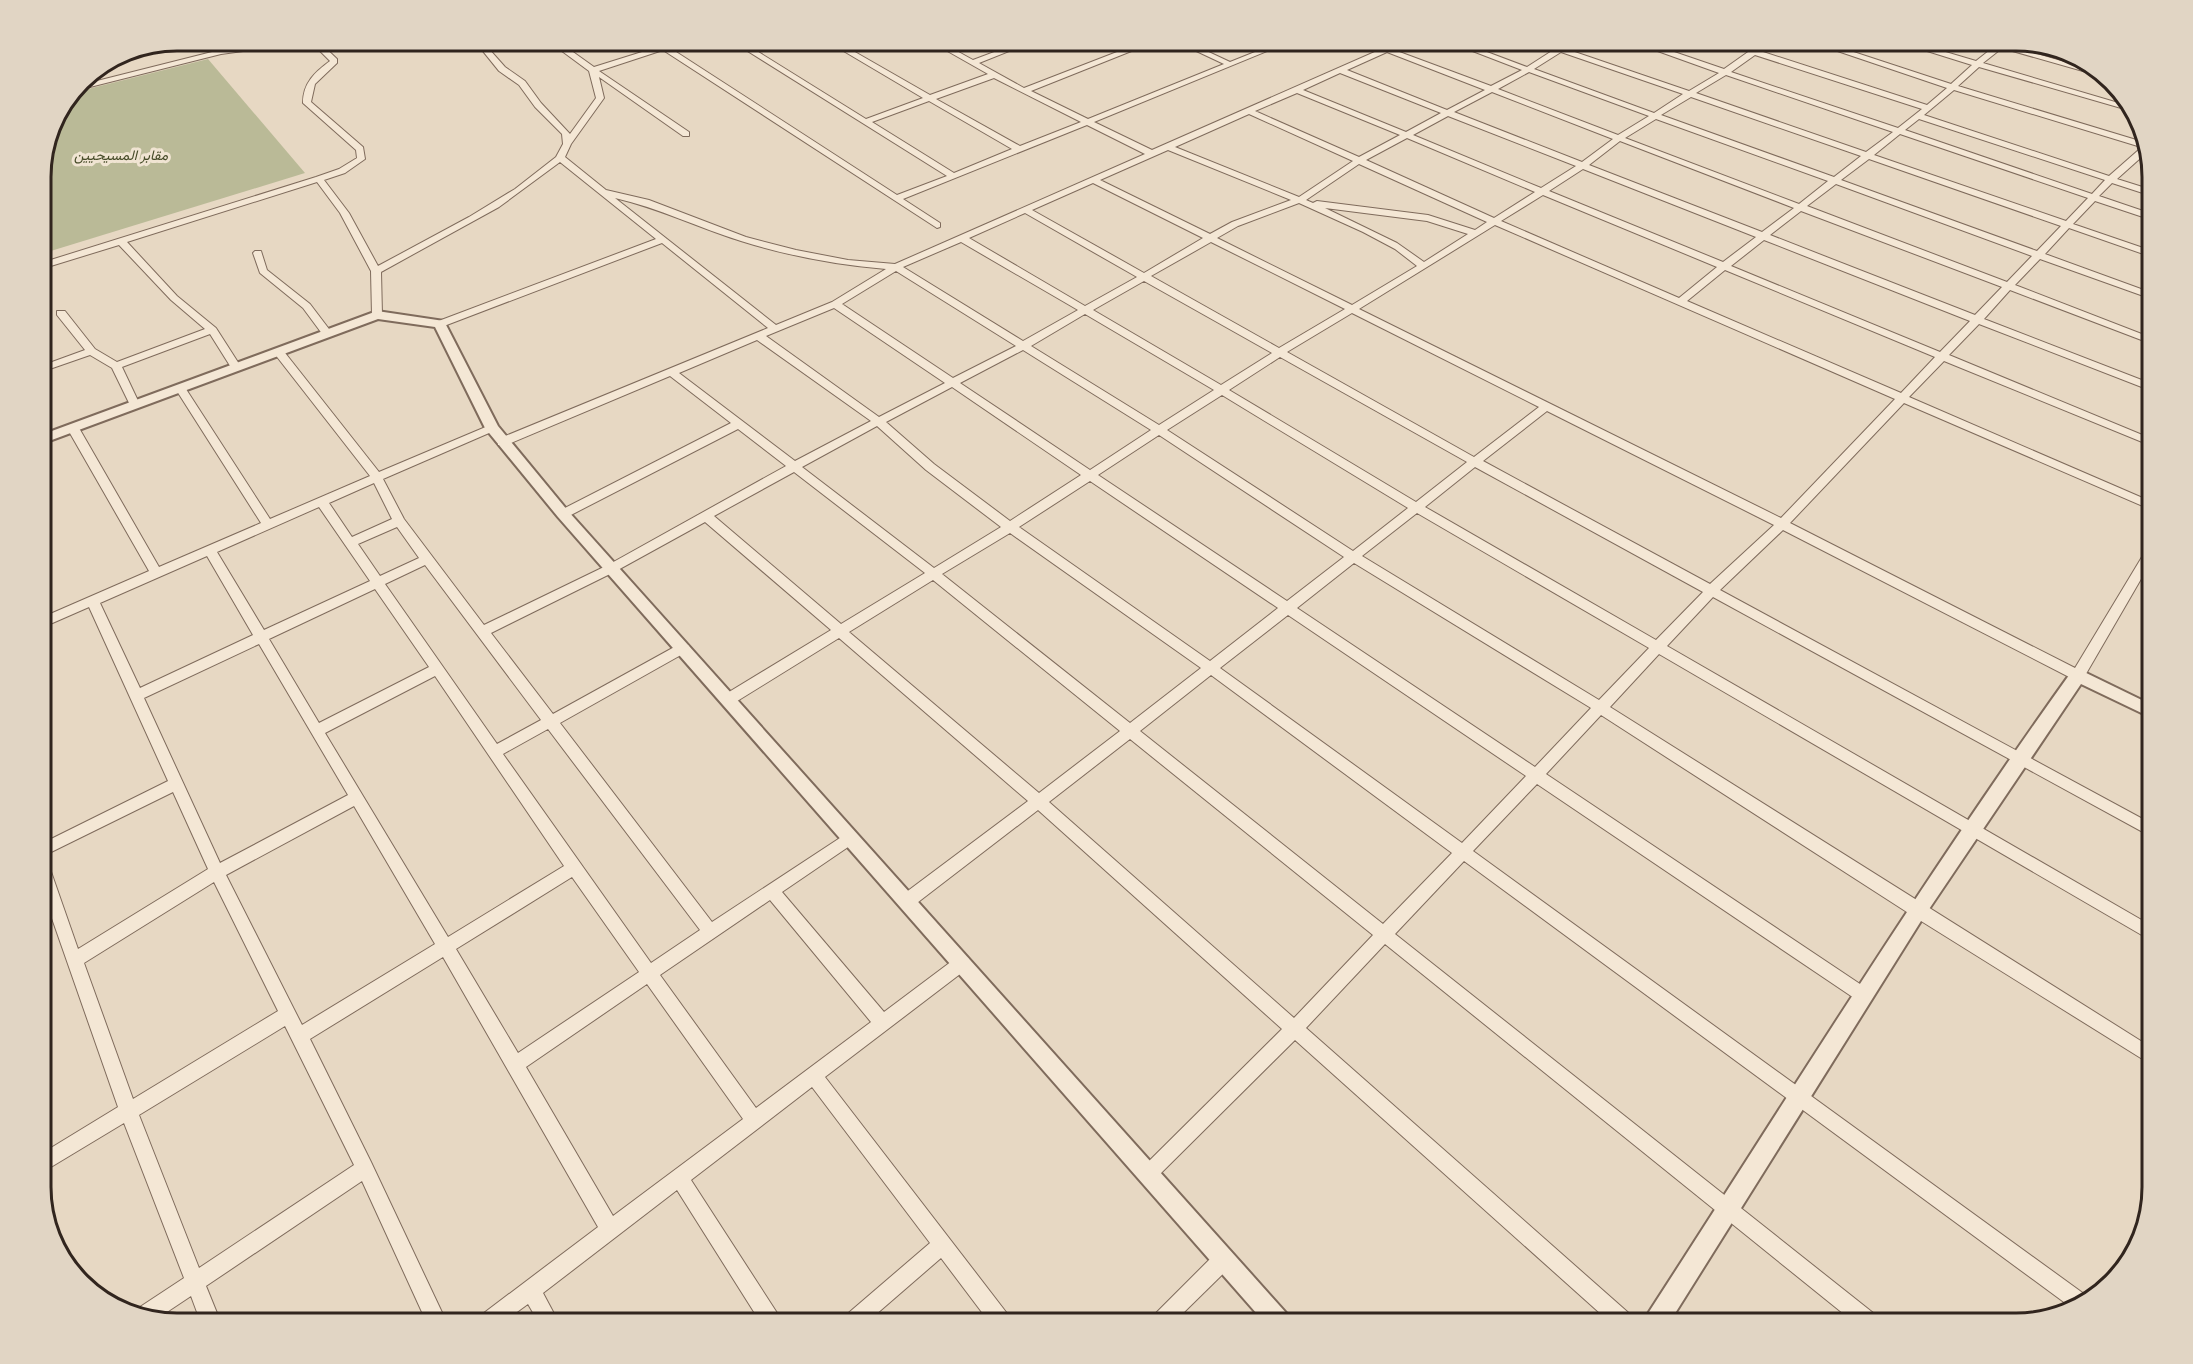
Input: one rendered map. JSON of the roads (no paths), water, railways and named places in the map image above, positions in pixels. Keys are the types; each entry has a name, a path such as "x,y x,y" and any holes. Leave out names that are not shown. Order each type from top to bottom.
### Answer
{"street":[{"path":"91,85 229,51"},
{"path":"51,263 319,179 342,171 361,159 360,149 307,104 306,93 314,78 334,61 325,51"},
{"path":"486,51 502,69 522,83 538,105 566,133 567,144"},
{"path":"565,51 686,134"},
{"path":"593,70 654,51"},
{"path":"669,51 937,225"},
{"path":"751,51 955,177"},
{"path":"847,51 1020,150"},
{"path":"951,51 1024,91 1153,154"},
{"path":"972,63 1005,51"},
{"path":"1024,91 1128,51"},
{"path":"1200,51 1231,65"},
{"path":"896,198 955,177 1265,51"},
{"path":"51,618 377,478 670,372 835,304 896,267 1386,51"},
{"path":"1391,51 2142,337"},
{"path":"1476,51 1835,179 2142,292"},
{"path":"483,631 612,568 952,382 1023,346 1085,309 1258,214 1305,201 1358,161 1527,70 1557,51"},
{"path":"1566,51 2142,250"},
{"path":"1662,51 2142,214"},
{"path":"1842,51 2138,145"},
{"path":"1930,51 2120,106"},
{"path":"1680,302 1762,235 1918,116 1994,51"},
{"path":"2018,51 2080,69"},
{"path":"729,699 1010,527 1280,352 1424,266 1755,52 1928,108"},
{"path":"376,271 513,194 545,172 560,158 567,144 600,98 593,70"},
{"path":"1341,70 2142,384"},
{"path":"865,122 994,75"},
{"path":"1298,90 2142,439"},
{"path":"1249,111 1493,221 2142,502"},
{"path":"1918,116 2142,190"},
{"path":"1168,147 1225,172 1305,201 1395,245 1424,266"},
{"path":"1148,1174 1294,1029 1712,590 1782,524 2140,151"},
{"path":"560,158 774,328"},
{"path":"319,179 344,213 376,271 377,315"},
{"path":"1094,180 2142,707"},
{"path":"603,192 646,202 743,239 795,253 848,263 896,267 1160,430 1352,556 1601,708 2142,1051"},
{"path":"1305,201 1428,218 1475,233"},
{"path":"1025,210 1475,462 2142,826"},
{"path":"962,238 1416,507 2142,928"},
{"path":"51,436 377,315 440,324 662,240"},
{"path":"121,241 174,298 212,330 236,367"},
{"path":"258,253 263,271 293,292 318,317 327,333"},
{"path":"835,304 1863,995"},
{"path":"62,313 91,351 116,366 135,405"},
{"path":"440,324 497,435 563,514 1271,1313"},
{"path":"116,366 212,330"},
{"path":"757,335 878,422 930,467 1010,527 1212,669 1461,853 2074,1298"},
{"path":"51,365 91,351"},
{"path":"278,351 377,478 399,521 427,559 710,932"},
{"path":"670,372 740,423 934,574 1382,935 1857,1313"},
{"path":"180,388 268,525"},
{"path":"907,901 1212,669 1352,556 1546,407"},
{"path":"563,514 740,423"},
{"path":"73,428 156,573"},
{"path":"322,502 574,868 755,1121"},
{"path":"706,516 1039,802 1614,1313"},
{"path":"350,543 399,521"},
{"path":"210,550 444,947 516,1064 611,1231"},
{"path":"138,695 427,559"},
{"path":"1661,1313 1797,1097 1970,829 2078,675 2142,567"},
{"path":"93,601 218,872 300,1036 432,1313"},
{"path":"495,752 683,648"},
{"path":"318,730 437,669"},
{"path":"51,846 178,783"},
{"path":"74,960 218,872 357,797"},
{"path":"516,1064 849,838"},
{"path":"300,1036 574,868"},
{"path":"771,890 883,1023"},
{"path":"51,894 128,1110 207,1313"},
{"path":"500,1313 962,963"},
{"path":"51,1158 289,1014"},
{"path":"814,1076 995,1313"},
{"path":"152,1310 364,1168"},
{"path":"680,1179 765,1313"},
{"path":"864,1313 943,1244"},
{"path":"1170,1313 1224,1259"},
{"path":"531,1290 544,1313"}],"park label":[{"name":"مقابر المسيحيين","path":"121,155"}]}
